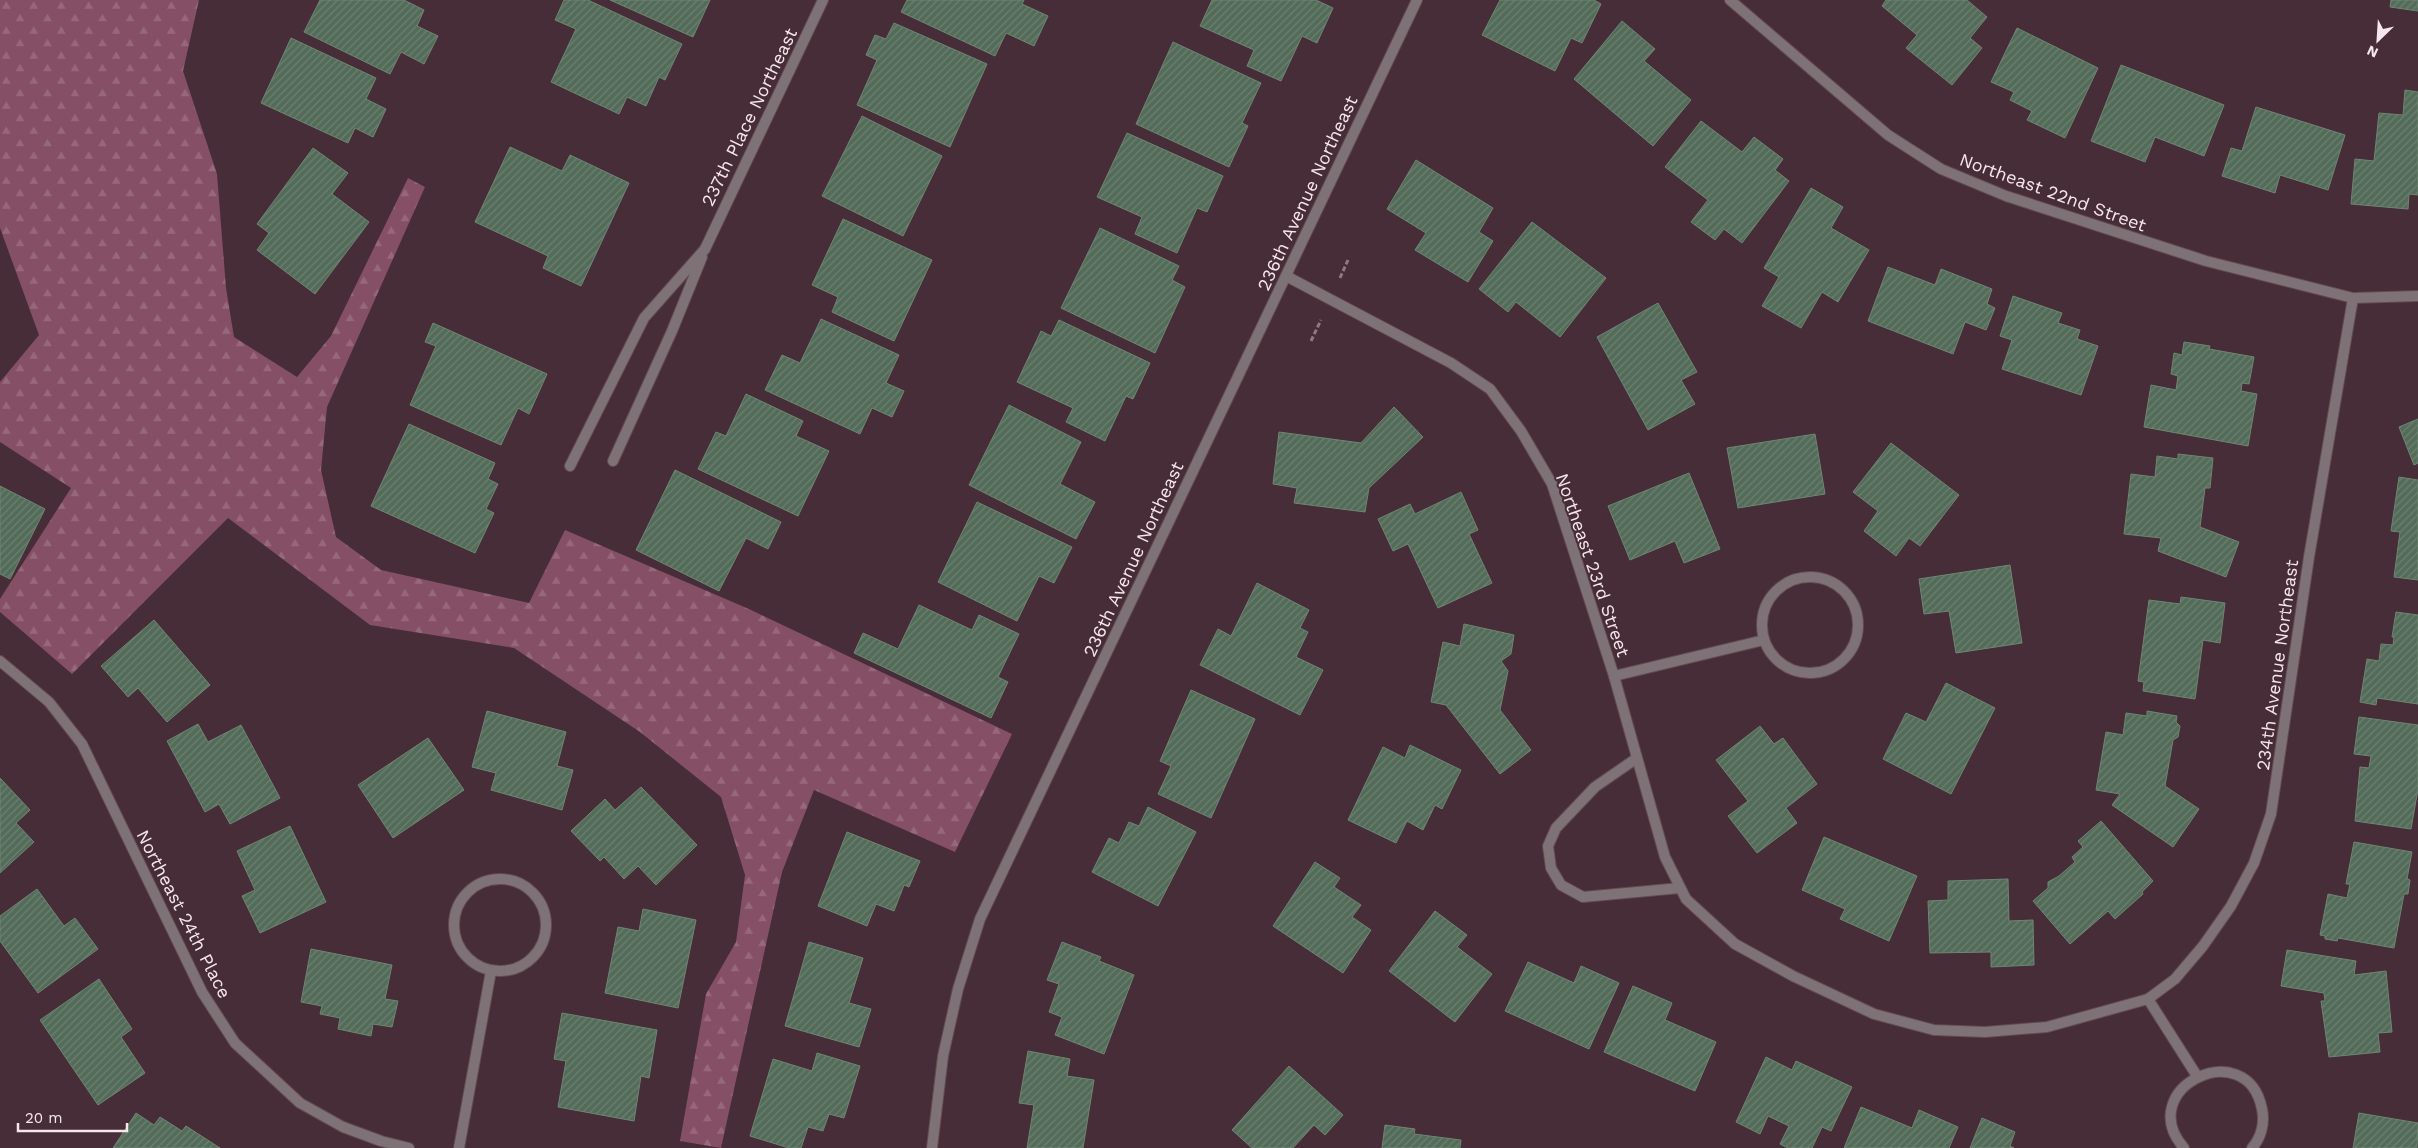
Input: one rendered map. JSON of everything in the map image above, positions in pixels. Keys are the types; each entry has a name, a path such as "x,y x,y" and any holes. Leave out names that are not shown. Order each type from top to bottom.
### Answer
{"street":[{"name":"237th Place Northeast","path":"705,249 823,0"},
{"name":"236th Avenue Northeast","path":"932,1148 943,1056 958,989 980,919 1417,0"},
{"name":"Northeast 22nd Street","path":"1730,0 1881,129 1941,169 2006,196 2206,261 2353,298 2418,296"},
{"path":"613,461 672,331 705,249"},
{"path":"570,466 644,318 705,249"},
{"name":"Northeast 23rd Street","path":"1286,276 1451,363 1490,389 1521,431 1552,484 1614,676 1665,857 1686,899 1735,944 1793,976 1874,1014 1934,1030 1985,1032 2047,1027 2148,999"},
{"name":"234th Avenue Northeast","path":"2148,999 2175,978 2202,946 2231,906 2254,863 2271,814 2309,557 2353,298"},
{"path":"1803,577 1819,578 1835,584 1847,595 1856,609 1858,624 1856,638 1850,653 1839,663 1826,670 1811,673 1796,670 1782,664 1764,640 1762,623 1766,607 1774,593 1787,583 1803,577"},
{"path":"1614,676 1764,640"},
{"name":"Northeast 24th Place","path":"0,661 49,702 82,744 202,992 235,1043 300,1103 343,1127 381,1141 409,1148"},
{"path":"1637,758 1595,787 1556,828 1548,846 1552,868 1561,886 1583,897 1680,888"},
{"path":"495,878 510,879 525,885 537,896 544,910 547,926 543,942 535,956 522,966 507,971 490,971 477,965 465,956 457,944 453,930 454,915 459,901 468,890 481,882 495,878"},
{"path":"459,1148 490,971"},
{"path":"2148,999 2197,1076"},
{"path":"2184,1148 2178,1141 2173,1127 2172,1112 2176,1097 2185,1085 2197,1076 2212,1072 2227,1072 2241,1078 2253,1087 2260,1100 2264,1115 2262,1130 2252,1148"}],"green space":[{"path":"0,0 199,0 183,71 217,174 226,288 234,337 297,377 331,336 408,178 425,187 327,407 321,470 336,537 381,570 529,603 565,530 749,609 1012,734 955,852 814,790 782,872 721,1148 680,1141 706,994 736,942 745,875 721,797 640,732 514,648 370,625 228,518 72,674 0,612 0,599 71,488 0,442 0,382 39,335 0,228"}],"building":[{"path":"320,0 404,0 424,10 417,26 438,36 424,64 401,52 390,74 304,32"},
{"path":"564,0 588,0 682,44 665,80 659,77 646,106 627,97 619,114 551,82 576,29 555,20"},
{"path":"610,0 710,0 693,37"},
{"path":"907,0 1024,0 1022,4 1048,16 1034,46 1006,33 995,56 901,12"},
{"path":"1212,0 1316,0 1333,8 1317,43 1302,36 1281,81 1247,66 1254,50 1200,26"},
{"path":"1500,0 1594,0 1601,4 1582,43 1571,38 1555,71 1482,35"},
{"path":"1886,0 1967,0 1987,17 1970,38 1982,48 1952,85 1906,48 1917,35 1882,6"},
{"path":"2391,0 2418,0 2418,11 2390,7"},
{"path":"1622,21 1655,49 1644,61 1691,100 1653,146 1574,79"},
{"path":"894,23 987,64 950,147 857,105 877,60 866,55 875,35 886,39"},
{"path":"2017,28 2098,68 2065,138 2027,120 2032,111 2010,100 2014,92 1991,82"},
{"path":"291,38 376,78 366,99 386,109 373,137 355,128 348,143 261,103"},
{"path":"1173,42 1261,83 1242,123 1248,126 1229,167 1136,124"},
{"path":"2121,65 2224,105 2204,156 2155,137 2145,162 2091,141"},
{"path":"2405,90 2418,92 2418,195 2409,194 2408,209 2351,204 2355,159 2374,161 2379,113 2403,115"},
{"path":"2256,107 2345,135 2328,190 2280,175 2275,193 2222,176 2231,148 2242,151"},
{"path":"862,116 942,156 903,236 822,196"},
{"path":"1701,121 1742,152 1754,137 1783,159 1775,170 1789,181 1742,243 1724,229 1715,240 1691,222 1708,200 1665,167"},
{"path":"1127,133 1223,176 1207,212 1197,208 1177,253 1135,234 1142,217 1097,197"},
{"path":"510,147 562,171 570,155 629,183 581,286 543,268 548,256 475,222"},
{"path":"313,148 348,173 332,194 369,222 315,294 257,250 269,233 257,224"},
{"path":"1416,160 1493,208 1479,232 1493,241 1468,282 1415,250 1426,233 1387,209"},
{"path":"1811,188 1843,207 1831,228 1869,250 1838,302 1822,292 1801,328 1762,306 1779,277 1764,268"},
{"path":"843,219 932,260 894,341 832,312 838,297 812,285"},
{"path":"1532,222 1606,278 1560,337 1516,302 1508,312 1479,289"},
{"path":"1100,228 1179,266 1172,280 1185,287 1155,353 1061,308"},
{"path":"1888,267 1935,285 1941,269 1992,289 1987,304 1995,308 1986,330 1965,322 1953,354 1868,321"},
{"path":"2013,296 2062,313 2058,323 2080,330 2077,339 2098,346 2081,395 2002,369 2012,340 2000,336"},
{"path":"1658,303 1697,372 1681,380 1695,404 1648,430 1597,337"},
{"path":"821,319 899,355 886,383 904,391 892,417 872,408 860,434 765,390 782,355 800,363"},
{"path":"1059,320 1150,363 1133,399 1126,396 1105,441 1066,422 1073,408 1017,382 1041,331 1051,336"},
{"path":"433,323 547,374 529,414 518,408 501,445 410,405 436,346 425,342"},
{"path":"2184,342 2210,346 2209,349 2254,357 2249,384 2242,383 2241,391 2257,394 2248,446 2144,427 2151,385 2176,390 2178,376 2171,374 2174,353 2182,355"},
{"path":"746,394 803,421 796,436 829,451 798,516 698,469 716,432 726,436"},
{"path":"1009,405 1081,442 1060,484 1095,502 1076,539 969,485"},
{"path":"1394,407 1423,437 1369,488 1365,512 1294,503 1297,488 1273,484 1279,432 1361,443"},
{"path":"2418,419 2418,463 2414,465 2399,427"},
{"path":"409,424 495,463 488,479 498,484 486,509 494,513 475,553 371,506"},
{"path":"1815,434 1825,494 1738,508 1727,448"},
{"path":"1891,443 1959,495 1920,546 1909,538 1896,556 1864,531 1878,511 1853,492"},
{"path":"2178,454 2213,458 2210,488 2205,488 2200,527 2239,542 2226,577 2158,551 2161,538 2124,534 2131,474 2155,477 2157,456 2178,459"},
{"path":"675,470 781,522 768,549 746,538 719,591 636,550"},
{"path":"1689,473 1720,549 1684,563 1675,541 1630,560 1608,506"},
{"path":"2399,477 2418,480 2418,580 2394,577 2400,532 2391,531"},
{"path":"0,486 45,509 10,579 0,574"},
{"path":"1461,492 1478,530 1469,534 1492,583 1438,608 1408,544 1393,551 1378,519 1410,504 1415,514"},
{"path":"977,502 1072,547 1054,583 1039,576 1017,621 938,582"},
{"path":"2010,565 2022,643 1956,653 1949,611 1924,614 1919,579"},
{"path":"1257,583 1309,610 1300,628 1308,632 1296,657 1323,670 1300,715 1200,665 1218,629 1231,636"},
{"path":"2181,597 2225,603 2220,643 2203,640 2195,699 2143,691 2144,682 2138,681 2149,600 2180,604"},
{"path":"919,605 972,630 979,615 1019,634 998,677 1008,682 991,718 854,653 863,633 898,649"},
{"path":"2396,612 2418,615 2418,704 2377,698 2376,705 2360,702 2367,659 2379,661 2381,644 2393,645 2394,637 2392,637"},
{"path":"154,620 210,685 167,722 138,688 128,697 101,666"},
{"path":"1464,624 1514,635 1511,654 1501,661 1508,671 1500,710 1531,750 1500,774 1446,705 1431,702 1443,642 1460,646"},
{"path":"1946,683 1995,708 1951,794 1883,759 1906,713 1926,722"},
{"path":"1191,690 1255,719 1211,818 1158,794 1171,766 1160,761"},
{"path":"487,711 566,732 557,766 573,770 562,810 491,790 496,773 472,767"},
{"path":"2147,711 2177,716 2176,722 2180,726 2178,737 2173,740 2165,786 2199,809 2173,847 2112,805 2120,794 2096,790 2106,732 2123,735 2126,713 2147,716"},
{"path":"2359,717 2418,725 2418,789 2411,829 2355,821 2360,767 2369,768 2371,756 2354,754"},
{"path":"198,724 208,742 241,725 280,798 230,824 219,804 205,812 167,741"},
{"path":"1760,726 1774,744 1783,738 1817,784 1786,808 1797,823 1757,853 1728,816 1748,801 1716,760"},
{"path":"428,738 464,790 393,838 358,785"},
{"path":"1410,745 1461,770 1442,809 1435,805 1423,830 1407,821 1396,843 1348,820 1383,747 1405,758"},
{"path":"0,778 30,810 16,823 34,842 0,873"},
{"path":"641,787 697,845 656,885 638,866 624,879 604,857 600,861 571,831 605,799 615,810"},
{"path":"1148,807 1196,832 1158,906 1092,872 1109,838 1119,843 1129,822 1139,826"},
{"path":"2101,821 2153,881 2142,892 2143,894 2115,919 2108,911 2070,944 2033,901 2048,888 2048,882 2059,876 2075,862 2072,857 2083,847 2078,841"},
{"path":"290,826 326,902 260,933 242,896 255,890 237,851"},
{"path":"847,832 920,861 909,887 904,885 894,911 876,904 867,926 818,906"},
{"path":"1824,837 1917,876 1889,941 1840,919 1845,909 1802,890"},
{"path":"2354,842 2412,852 2407,879 2410,880 2408,894 2404,894 2394,948 2338,938 2337,941 2325,939 2325,936 2320,935 2328,894 2347,898 2350,884 2346,884"},
{"path":"1315,862 1340,878 1334,887 1361,905 1352,917 1371,930 1343,973 1273,926"},
{"path":"2008,879 2009,921 2033,920 2034,965 1991,967 1991,952 1930,953 1928,901 1948,900 1948,881"},
{"path":"37,889 64,926 75,918 98,949 38,993 0,941 0,916"},
{"path":"643,909 696,920 678,1008 605,993 618,927 639,931"},
{"path":"1435,911 1467,935 1457,947 1492,974 1455,1022 1389,971"},
{"path":"809,942 863,958 849,1003 871,1009 859,1047 785,1026"},
{"path":"1062,942 1101,957 1099,961 1134,975 1104,1054 1055,1035 1062,1017 1049,1012 1059,984 1047,980"},
{"path":"311,949 392,965 385,999 398,1001 392,1027 373,1024 371,1036 338,1029 340,1018 320,1014 322,1006 301,1002"},
{"path":"2287,950 2356,961 2354,975 2386,971 2392,1032 2378,1033 2380,1052 2329,1057 2321,1001 2325,1001 2324,993 2281,986"},
{"path":"1528,962 1574,983 1581,966 1619,983 1589,1049 1505,1011"},
{"path":"99,979 132,1029 121,1037 145,1073 98,1105 40,1020"},
{"path":"1633,986 1672,1003 1665,1020 1716,1042 1695,1091 1604,1052"},
{"path":"562,1013 657,1030 649,1078 641,1076 634,1121 558,1107 566,1061 554,1059"},
{"path":"1028,1051 1070,1059 1067,1076 1094,1080 1083,1148 1027,1148 1034,1105 1019,1103"},
{"path":"817,1053 860,1066 844,1118 829,1114 823,1131 808,1127 801,1148 789,1148 750,1136 773,1059 812,1071"},
{"path":"1766,1057 1792,1070 1796,1061 1852,1087 1831,1131 1822,1127 1812,1148 1788,1148 1780,1144 1789,1126 1768,1116 1760,1134 1736,1122"},
{"path":"1289,1066 1343,1115 1325,1135 1314,1125 1293,1148 1252,1148 1232,1130"},
{"path":"1861,1107 1912,1128 1919,1110 1958,1127 1949,1148 1844,1148"},
{"path":"136,1113 154,1125 160,1117 182,1131 186,1126 220,1148 113,1148"},
{"path":"2359,1113 2418,1123 2417,1148 2353,1148"},
{"path":"1982,1118 2015,1132 2010,1146 2014,1148 1970,1148"},
{"path":"1385,1125 1415,1129 1414,1134 1461,1140 1460,1148 1382,1148"}]}
